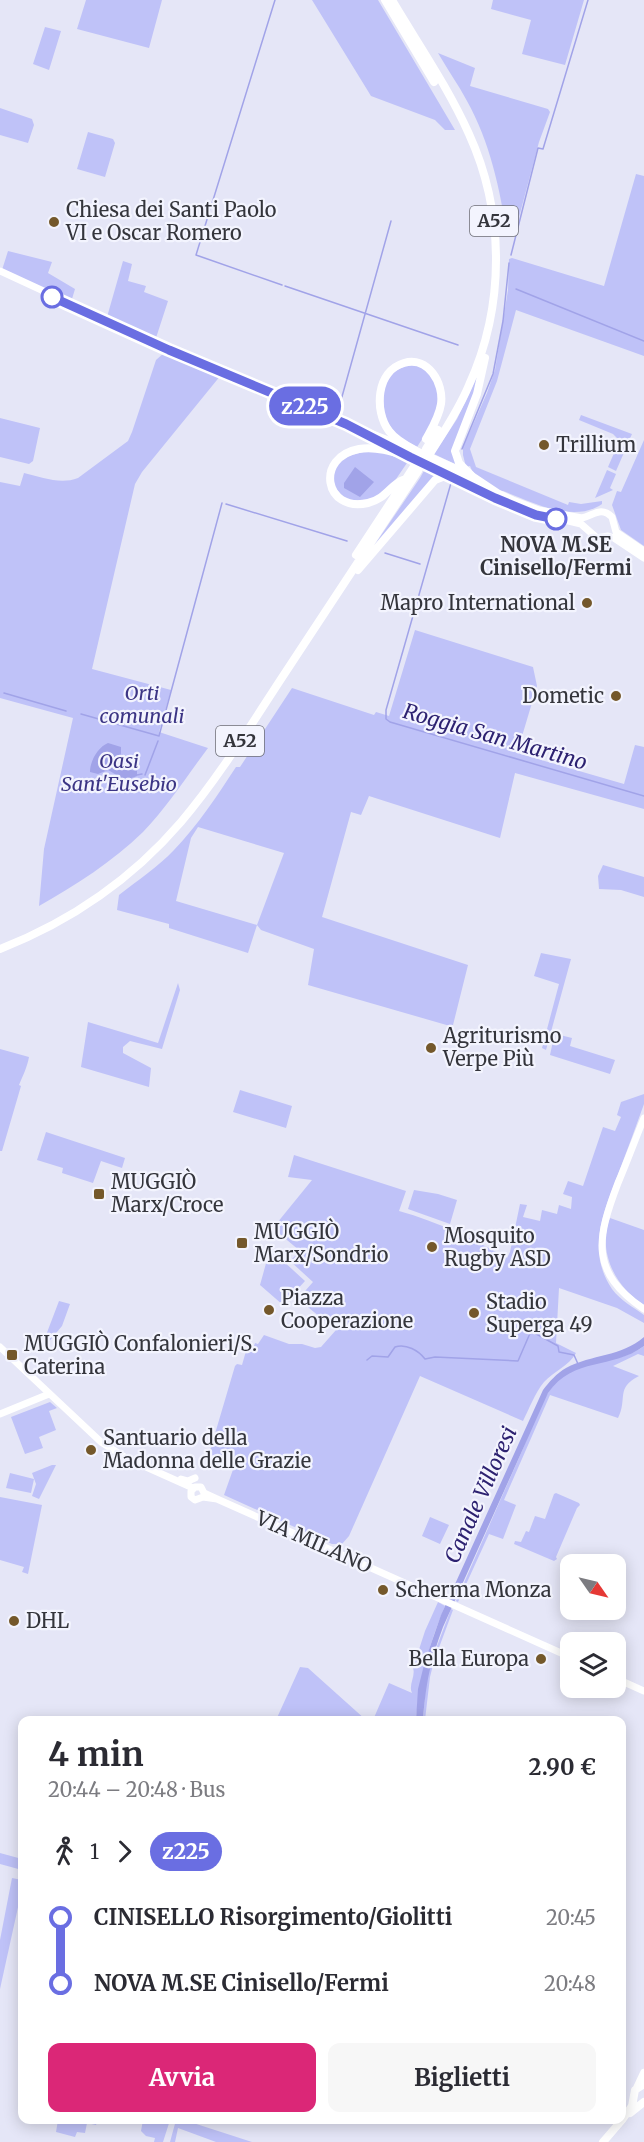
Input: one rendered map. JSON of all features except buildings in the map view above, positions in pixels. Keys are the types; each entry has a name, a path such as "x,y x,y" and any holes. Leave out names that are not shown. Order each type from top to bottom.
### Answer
{"highway":[{"name":"A52","path":"385,0 464,134 481,184 489,228 491,264 489,290 479,343 460,393 421,451"},
{"name":"A52","path":"392,0 461,116 479,158 489,193 495,228 495,311 477,394 455,451 459,463 471,475"},
{"name":"A52","path":"421,451 456,411 472,378 484,344 494,300"},
{"path":"410,362 421,364 430,370 441,392 441,404 437,417 421,451 390,432 382,419 379,408 381,389 387,377 399,365 410,362"},
{"name":"A52","path":"406,479 397,482 377,500 358,504 348,503 338,497 332,488 330,478 337,460 354,450 368,448 421,451"},
{"name":"A52","path":"0,943 54,918 96,891 142,854 176,819 223,756 406,479 416,470 293,661 210,785 180,823 118,882 78,910 36,934 0,949"},
{"name":"A52","path":"293,661 312,638 352,578 432,484 443,476 460,480"}],"main road":[{"path":"626,2116 640,2101 634,2094 640,2086 644,2073"},
{"path":"603,2142 619,2124"}],"street":[{"path":"0,271 137,336 346,424 421,451 460,480 527,511 576,522 597,538 608,536 617,539 644,558"},
{"path":"447,470 471,475 498,493 539,510 577,518 590,516 598,511 607,512 613,518 614,527 620,535 644,552"},
{"path":"588,529 587,522 590,516"},
{"path":"608,536 614,527"},
{"path":"644,1118 606,1215 602,1240 604,1260 615,1283 626,1296 644,1309"},
{"path":"0,1347 91,1433 113,1450 192,1490"},
{"path":"0,1414 49,1394"},
{"path":"164,1476 187,1481 195,1478"},
{"path":"199,1487 204,1495 195,1500 192,1498 192,1490 199,1487"},
{"name":"VIA MILANO","path":"204,1495 560,1653"},
{"path":"626,1683 644,1691"}],"green space":[{"path":"86,0 162,0 149,48 77,29"},
{"path":"312,0 378,0 455,130 445,130 435,120 371,96"},
{"path":"493,0 584,0 565,65 522,54 531,20 491,9"},
{"path":"45,27 61,31 49,70 33,64"},
{"path":"438,53 475,68 470,86 548,109 550,112 539,142 514,236 507,235 497,183 482,133 464,95"},
{"path":"0,108 32,119 34,125 28,143 0,135"},
{"path":"88,132 113,139 115,143 105,177 77,169"},
{"path":"636,174 644,176 644,356 516,310 497,381 470,449 476,467 568,505 569,502 581,504 602,501 602,504 591,510 566,512 501,492 473,473 470,466 466,467 463,447 495,370 508,290 509,259 604,286"},
{"path":"8,251 52,262 48,273 75,289 72,299 68,300 2,270"},
{"path":"123,261 132,264 128,281 146,286 144,292 168,301 155,341 107,317"},
{"name":"Oasi Sant'Eusebio","path":"165,352 221,375 142,472 135,484 92,669 171,690 159,732 208,748 169,802 143,832 93,872 39,906 44,849 73,718 0,698 0,482 20,486 24,473 58,481 78,478 128,441 156,360"},
{"path":"410,364 425,368 437,386 439,402 432,424 417,447 397,436 383,415 384,386 395,371"},
{"path":"478,375 455,464 434,454 457,419"},
{"path":"581,415 632,434 628,443 579,420"},
{"path":"0,418 40,428 33,461 29,464 0,457"},
{"path":"644,440 644,546 621,530 612,505 617,491 621,492"},
{"path":"618,444 626,448 616,471 608,467"},
{"path":"372,450 409,460 394,482 372,500 346,500 332,484 335,468 350,456"},
{"path":"426,467 441,473 367,556 420,478"},
{"path":"607,470 616,474 610,488 613,490 595,498"},
{"path":"415,630 533,667 537,686 517,753 624,784 635,745 644,747 644,809 515,773 500,838 369,796 361,815 351,812 322,917 468,965 453,1025 308,985 314,949 261,930 257,925 248,953 169,928 169,924 117,910 119,895 168,856 199,820 236,767 240,767 292,688 374,715 376,712 389,716","holes":["198,827 284,853 257,925 176,901 191,838"]},
{"path":"603,865 644,877 644,897 621,890 599,889 598,876"},
{"path":"541,953 571,959 546,1050 542,1048 559,984 534,976"},
{"path":"178,983 180,990 162,1049 130,1041 123,1047 123,1053 151,1068 149,1087 81,1067 88,1022 158,1043"},
{"path":"556,1034 572,1038 570,1046 615,1060 610,1074 550,1055 553,1041 556,1042 558,1037"},
{"path":"0,1049 29,1057 19,1085 21,1086 2,1151 0,1151"},
{"path":"240,1090 292,1106 286,1128 233,1112"},
{"path":"644,1094 644,1104 604,1214 599,1244 604,1274 612,1289 644,1315 644,1323 617,1308 559,1288 556,1343 576,1353 544,1382 523,1421 420,1376 349,1536 342,1544 332,1544 224,1495 235,1464 209,1454 235,1366 242,1365 246,1351 252,1352 255,1343 258,1344 264,1335 289,1344 302,1344 315,1348 321,1347 336,1330 298,1299 313,1282 290,1261 300,1251 274,1229 312,1180 288,1177 294,1155 406,1191 399,1211 454,1231 507,1258 520,1204 527,1205 523,1217 540,1221 542,1210 557,1214 559,1205 571,1209 572,1197 563,1194 568,1181 583,1186 603,1127 615,1131 621,1117 617,1115 621,1102"},
{"path":"46,1132 125,1158 122,1168 101,1161 93,1183 62,1173 63,1168 37,1160"},
{"path":"414,1190 457,1200 450,1224 408,1209"},
{"path":"610,1218 644,1230 644,1305 625,1288 611,1267 606,1243"},
{"path":"270,1249 305,1281 283,1305 260,1285"},
{"path":"59,1301 70,1304 62,1326 41,1351 38,1349 43,1343"},
{"path":"644,1346 644,1356 638,1354 613,1366 639,1376 632,1380 624,1390 618,1418 550,1395 504,1500 516,1505 503,1539 489,1534 458,1602 456,1601 538,1413 553,1385 569,1372 580,1367 624,1356"},
{"path":"50,1402 57,1408 49,1411 56,1430 39,1437 43,1448 25,1454 11,1417"},
{"path":"56,1465 39,1499 32,1496 36,1484 32,1473"},
{"path":"10,1473 34,1479 31,1493 6,1488"},
{"path":"556,1493 580,1505 557,1559 554,1561 514,1544 515,1541 521,1542 526,1531 529,1532 535,1516 545,1519"},
{"path":"0,1497 42,1505 28,1574 22,1572 24,1567 0,1560"},
{"path":"430,1517 449,1525 440,1544 422,1536"},
{"path":"438,1602 445,1606 426,1662 417,1716 375,1716 389,1683 412,1693 413,1668 425,1631"},
{"path":"451,1609 453,1610 434,1661 425,1716 423,1716 426,1682"},
{"path":"300,1667 308,1668 362,1716 278,1716"},
{"path":"0,1853 18,1858 18,1869 0,1864"},
{"path":"12,1878 18,1879 18,1907 0,1989 0,1940"},
{"path":"57,2124 87,2124 85,2133 77,2132 75,2137 56,2132"},
{"path":"142,2124 169,2124 163,2142 154,2142 155,2138 146,2136 141,2131"},
{"path":"175,2124 196,2124 252,2142 216,2142 178,2128 175,2142 170,2142"}],"shaded area":[{"path":"355,467 374,482 360,497 344,488 344,483"},
{"path":"108,743 121,747 121,765 125,769 137,771 137,776 124,778 108,770 98,774 90,772 95,755"},
{"path":"644,1337 644,1346 632,1353 569,1373 548,1393 443,1627 429,1673 423,1716 416,1716 418,1689 441,1615 543,1390 559,1372 576,1363 635,1344"}],"waterway":[{"path":"275,0 196,255 282,285"},
{"path":"511,255 538,148 543,149 588,0"},
{"path":"338,411 391,221"},
{"path":"462,449 493,374 503,321 509,263"},
{"path":"285,286 458,345"},
{"path":"516,289 644,341"},
{"name":"Roggia San Martino","path":"451,483 386,710 386,719 644,796"},
{"path":"81,714 159,736 222,503"},
{"path":"226,504 347,541"},
{"path":"385,553 420,564"},
{"path":"4,693 66,711"},
{"path":"145,775 158,741"},
{"path":"137,775 142,774"},
{"path":"367,1360 372,1356 388,1357 395,1347 403,1346 416,1351 425,1359 435,1357 518,1361 531,1331 558,1346 559,1352 574,1355 578,1364"}],"bus line":[{"name":"z225","path":"52,297 169,350 346,424 495,498 536,515 556,519"}],"place":[{"name":"Chiesa dei Santi Paolo VI e Oscar Romero","path":"54,222"},
{"name":"Trillium","path":"544,445"},
{"name":"NOVA M.SE Cinisello/Fermi","path":"556,519"},
{"name":"Mapro International","path":"587,603"},
{"name":"Dometic","path":"616,696"},
{"name":"Agriturismo Verpe Più","path":"431,1048"},
{"name":"MUGGIÒ Marx/Croce","path":"99,1194"},
{"name":"MUGGIÒ Marx/Sondrio","path":"242,1243"},
{"name":"Mosquito Rugby ASD","path":"432,1247"},
{"name":"Piazza Cooperazione","path":"269,1310"},
{"name":"Stadio Superga 49","path":"474,1313"},
{"name":"MUGGIÒ Confalonieri/S. Caterina","path":"12,1355"},
{"name":"Santuario della Madonna delle Grazie","path":"91,1450"},
{"name":"Scherma Monza","path":"383,1590"},
{"name":"DHL","path":"14,1621"},
{"name":"Bella Europa","path":"541,1659"}],"park label":[{"name":"Orti comunali","path":"142,704"}],"water label":[{"name":"Canale Villoresi","path":"481,1495"}]}
